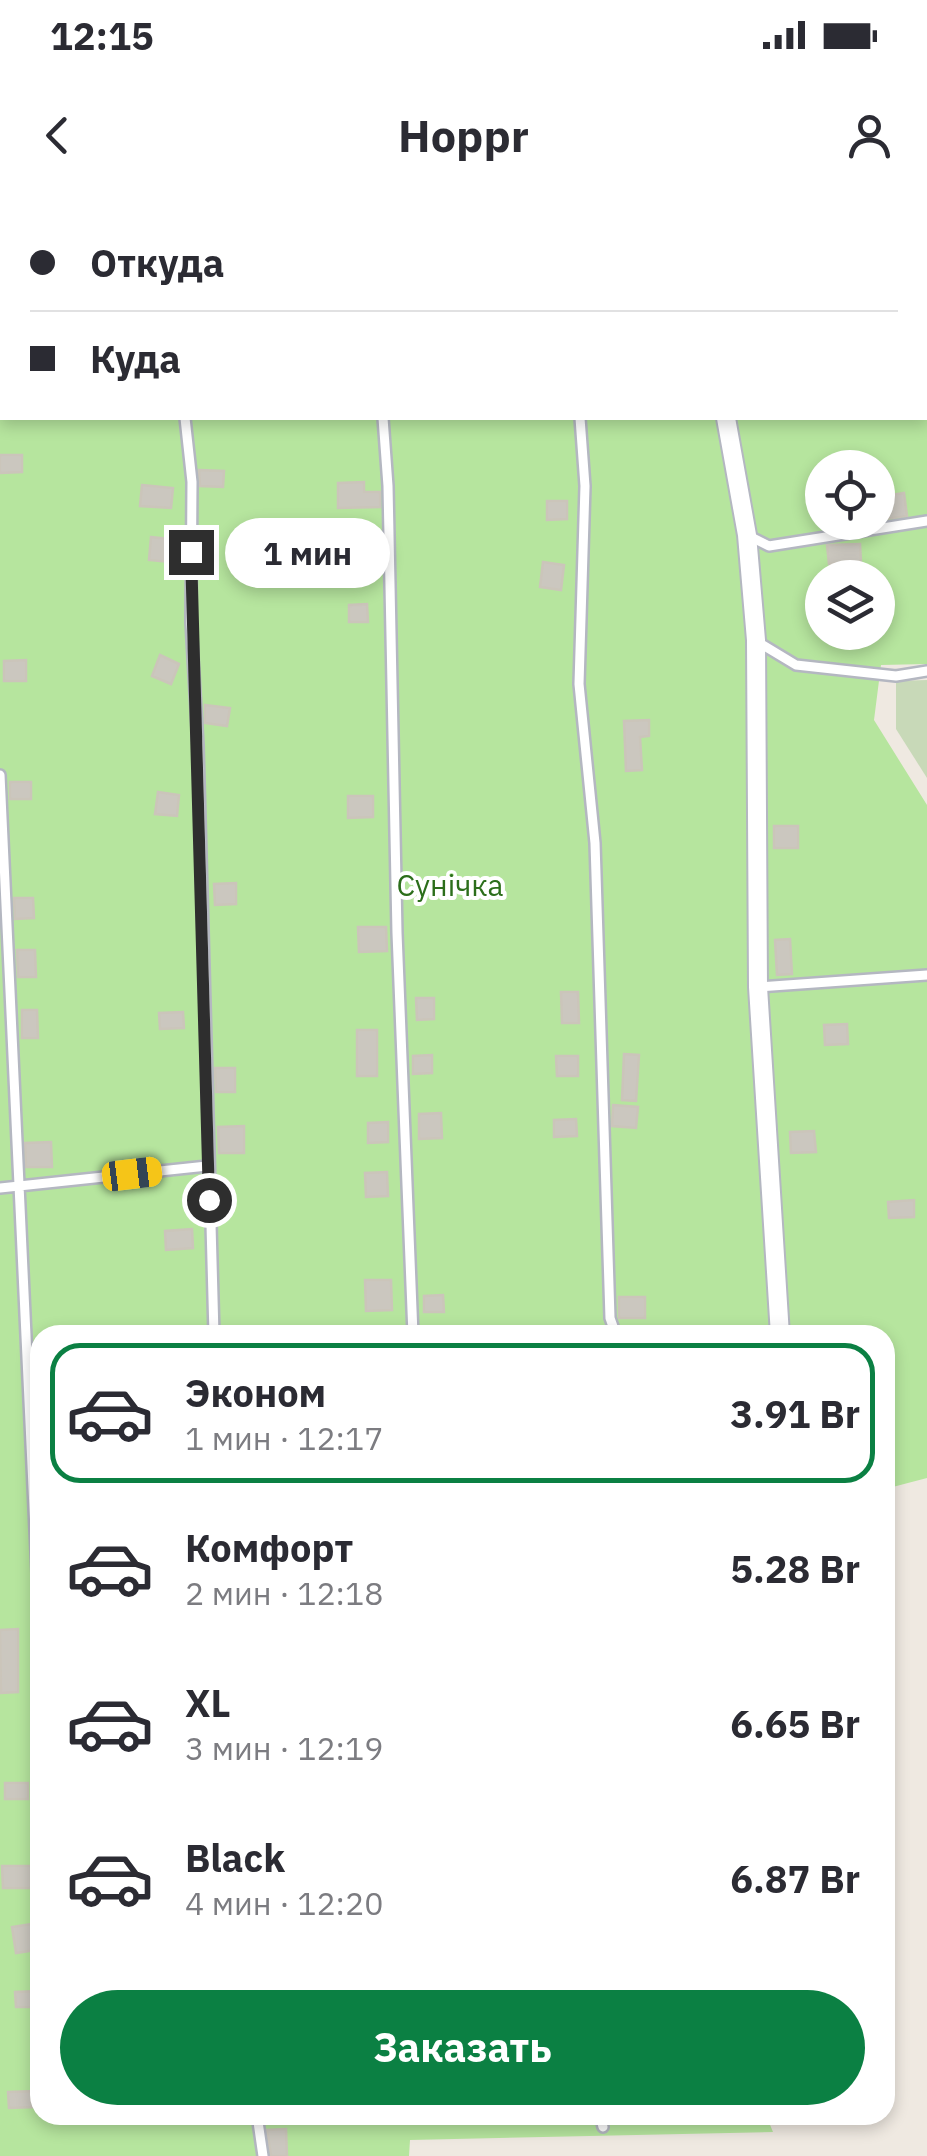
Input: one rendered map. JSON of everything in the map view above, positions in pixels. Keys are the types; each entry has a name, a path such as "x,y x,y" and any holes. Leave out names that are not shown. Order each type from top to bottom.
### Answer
{"street":[{"path":"726,420 747,535 756,640 758,987 779,1325"}],"lane":[{"path":"186,420 192,482 191,622 198,745 214,1325"},
{"path":"383,420 413,1325"},
{"path":"580,420 586,486 579,684 595,843 612,1325"},
{"path":"747,535 768,546 927,521"},
{"path":"756,640 796,664 896,676 927,671"},
{"path":"0,775 30,1424"},
{"path":"758,987 927,975"},
{"path":"0,1188 208,1166"},
{"path":"259,2125 262,2156"}],"green space":[{"name":"Сунічка","path":"0,420 927,420 927,664 881,665 874,720 927,805 927,1478 895,1486 895,1325 30,1325 30,2125 770,2125 773,2132 410,2140 409,2156 0,2156"},
{"path":"927,680 927,778 896,729 896,681"}],"building":[{"path":"0,455 22,455 22,472 0,473"},
{"path":"199,470 224,471 223,487 200,486"},
{"path":"364,482 364,492 380,492 380,507 338,508 338,483"},
{"path":"142,485 173,488 171,508 140,506"},
{"path":"904,493 907,516 895,518 895,494"},
{"path":"547,501 567,501 567,519 547,520"},
{"path":"151,537 171,539 169,562 149,560"},
{"path":"860,544 861,560 829,560 827,545"},
{"path":"543,562 564,565 561,590 540,587"},
{"path":"367,604 368,622 349,622 349,605"},
{"path":"160,655 179,664 171,684 152,676"},
{"path":"26,660 26,681 4,681 4,661"},
{"path":"205,705 230,708 227,726 205,723"},
{"path":"649,720 649,736 640,737 642,770 626,771 624,721"},
{"path":"10,782 31,782 31,799 10,799"},
{"path":"158,792 179,795 177,816 155,814"},
{"path":"348,796 373,796 373,817 348,818"},
{"path":"774,826 798,826 798,848 774,848"},
{"path":"236,883 236,904 215,905 214,884"},
{"path":"14,898 33,898 34,918 15,919"},
{"path":"358,927 386,927 387,951 359,952"},
{"path":"790,939 792,974 777,975 775,940"},
{"path":"17,950 35,950 36,977 18,977"},
{"path":"561,992 578,992 579,1023 562,1023"},
{"path":"416,998 434,998 434,1019 417,1020"},
{"path":"22,1010 37,1010 38,1038 22,1038"},
{"path":"183,1012 184,1028 160,1029 159,1013"},
{"path":"847,1024 848,1044 825,1045 824,1025"},
{"path":"357,1030 377,1030 377,1076 357,1076"},
{"path":"624,1054 639,1055 636,1101 622,1100"},
{"path":"432,1055 432,1073 413,1074 413,1056"},
{"path":"556,1056 578,1056 578,1076 557,1076"},
{"path":"215,1068 235,1068 235,1092 216,1092"},
{"path":"613,1105 638,1107 636,1128 612,1126"},
{"path":"441,1113 442,1138 419,1139 419,1114"},
{"path":"576,1119 577,1136 554,1137 554,1120"},
{"path":"388,1122 388,1142 368,1143 368,1123"},
{"path":"244,1126 244,1153 219,1153 218,1127"},
{"path":"814,1131 816,1152 791,1153 790,1132"},
{"path":"51,1142 52,1167 26,1167 25,1143"},
{"path":"387,1172 388,1196 366,1197 365,1173"},
{"path":"914,1200 914,1217 889,1218 888,1202"},
{"path":"192,1229 193,1248 166,1250 165,1231"},
{"path":"365,1280 391,1280 392,1310 366,1311"},
{"path":"443,1295 444,1312 424,1312 424,1296"},
{"path":"619,1297 645,1297 645,1318 619,1318"},
{"path":"18,1629 18,1692 1,1693 0,1630"},
{"path":"5,1783 28,1783 28,1799 5,1799"},
{"path":"2,1866 30,1866 30,1888 3,1888"},
{"path":"30,1924 30,1951 16,1953 12,1927"},
{"path":"30,1991 30,2007 16,2007 15,1992"},
{"path":"30,2091 30,2107 9,2108 8,2092"},
{"path":"286,2129 287,2156 271,2156 267,2130"}],"route":[{"path":"191,552 209,1200"}]}
